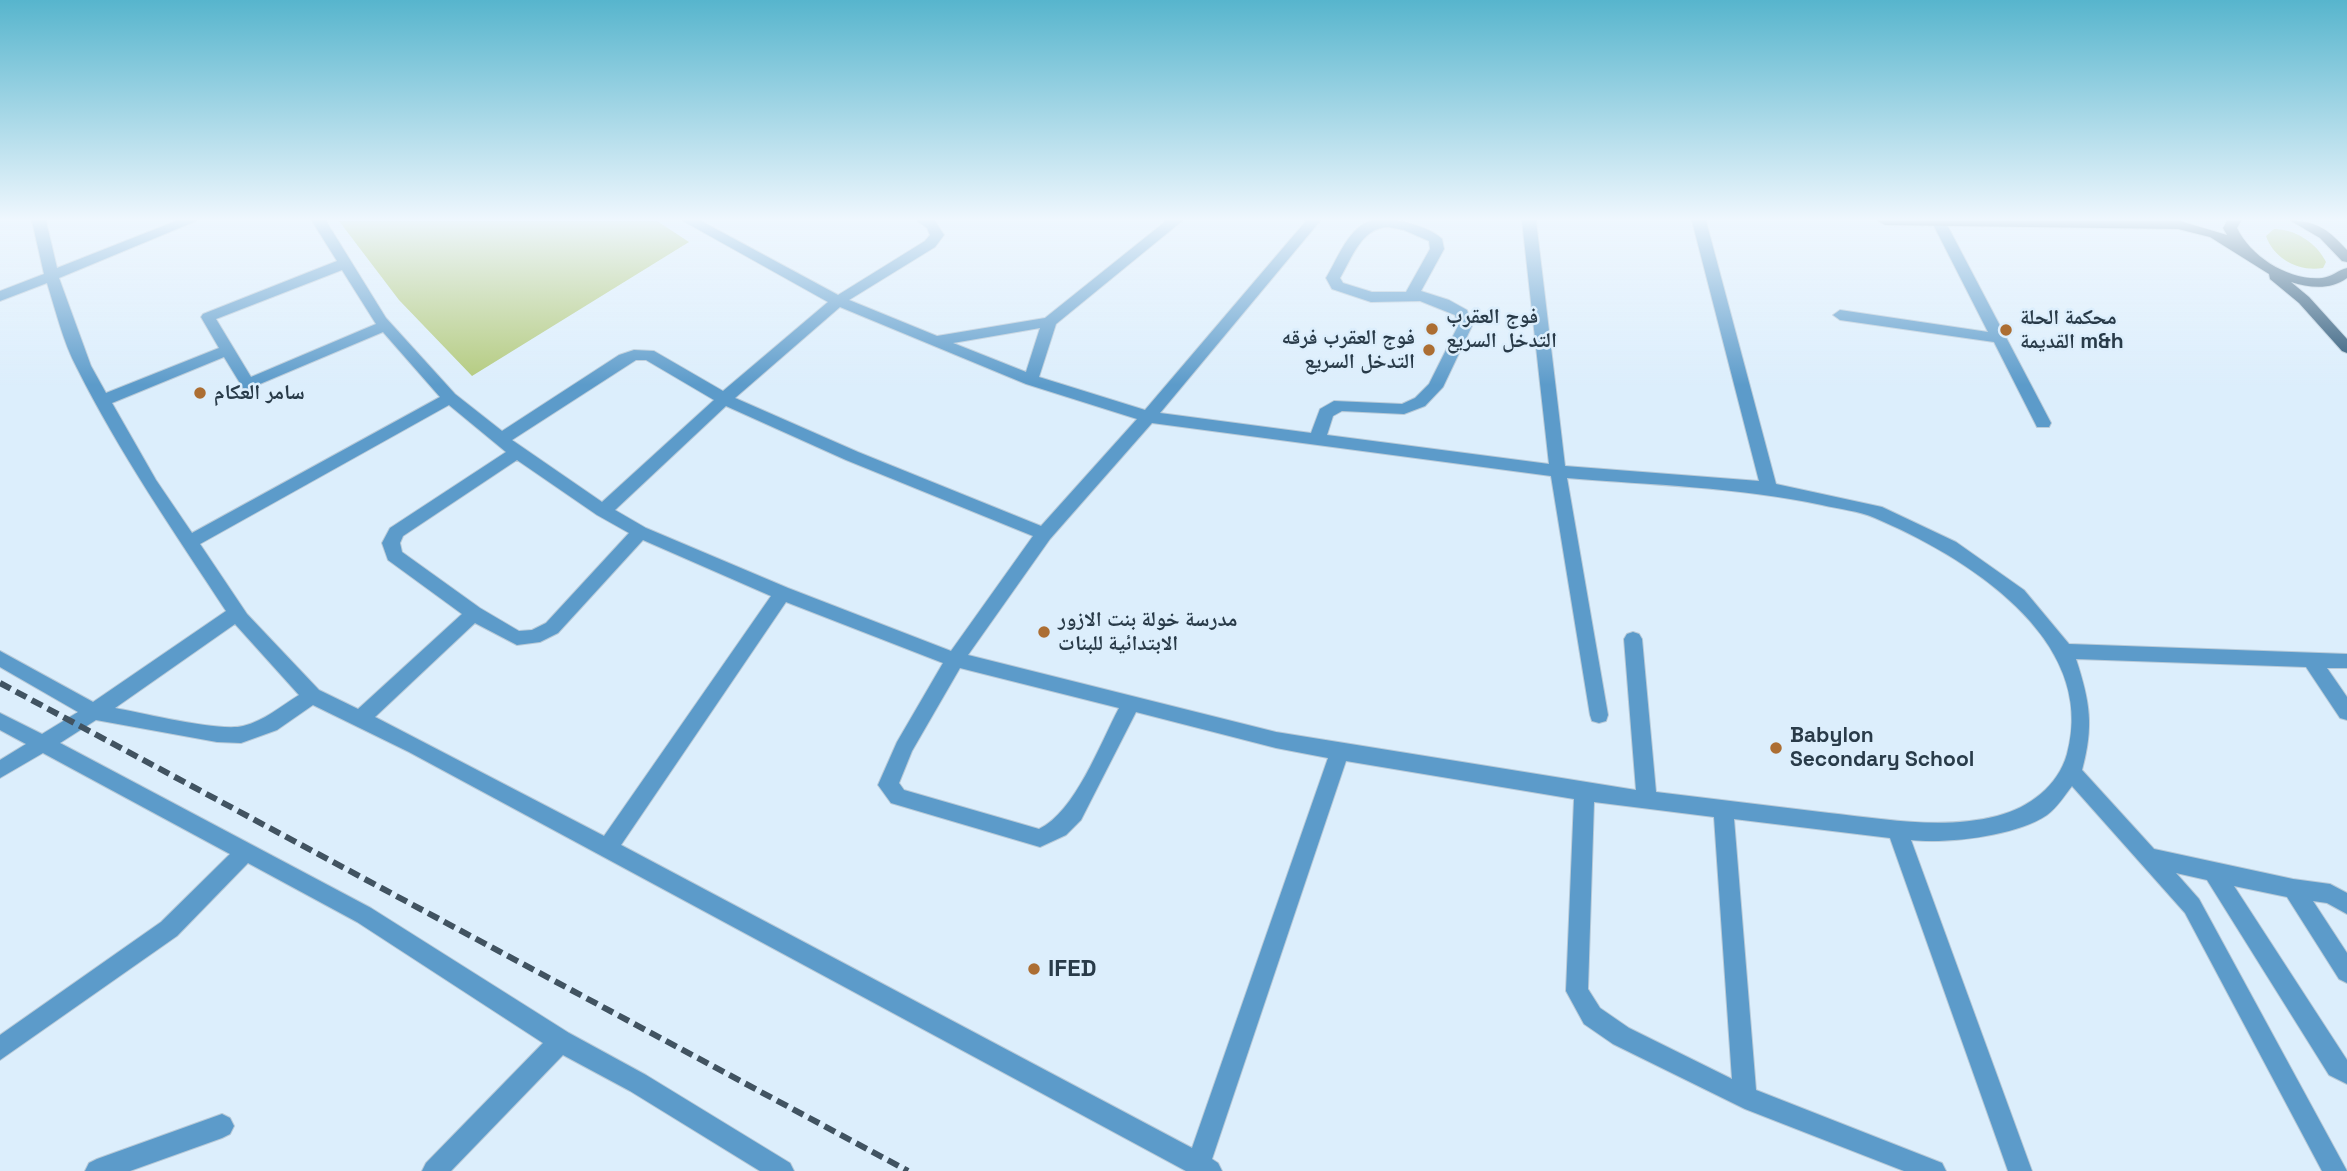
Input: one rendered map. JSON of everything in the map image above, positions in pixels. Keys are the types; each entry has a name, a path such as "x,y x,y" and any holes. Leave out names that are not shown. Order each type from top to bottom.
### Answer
{"main road":[{"path":"2274,276 2304,300 2347,348"},
{"path":"2288,276 2318,282 2333,281 2341,276"}],"street":[{"path":"0,296 49,276"},
{"path":"51,276 83,366 101,401 188,543 237,612 312,696 607,849 1204,1168 1340,752"},
{"path":"314,276 208,317 248,384 386,325"},
{"path":"354,276 386,325 450,398 517,452 603,511 640,532 782,593 955,659 1276,740 1340,752 1584,792 1897,830 1931,833 1998,825 2041,808 2072,772 2081,738 2080,700 2064,651 2018,595 1950,547 1876,511 1769,488 1558,471 1148,417 1031,380 838,301 791,276"},
{"path":"603,511 724,399 838,301 879,276"},
{"path":"937,340 1049,322 1107,276"},
{"path":"1131,703 1074,814 1059,829 1040,838 898,797 890,791 888,785 904,747 955,659 1044,534 1148,417 1267,276"},
{"path":"1317,439 1326,413 1339,405 1404,409 1420,402 1435,387 1465,326 1462,313 1444,303 1411,296 1371,297 1337,286 1334,276"},
{"path":"1411,296 1422,276"},
{"path":"1535,276 1558,471 1599,715"},
{"path":"1713,276 1769,488"},
{"path":"1967,276 2043,423"},
{"path":"1840,315 1999,338"},
{"path":"1031,380 1049,322"},
{"path":"101,401 228,350"},
{"path":"502,439 624,359 634,355 649,355 724,399 852,456 1044,534"},
{"path":"188,543 450,398"},
{"path":"517,452 396,532 391,543 394,555 405,566 517,638 534,637 552,628 640,532"},
{"path":"607,849 782,593"},
{"path":"0,770 94,712 237,612"},
{"path":"360,719 474,612"},
{"path":"1633,639 1647,799"},
{"path":"2064,651 2341,658"},
{"path":"0,658 94,712 217,734 241,735 270,723 312,696"},
{"path":"2310,658 2347,712"},
{"path":"0,721 364,915 561,1041 638,1083 782,1171"},
{"path":"2072,772 2192,906 2335,1171"},
{"path":"1584,792 1577,991 1592,1016 1620,1036 1745,1097 1934,1171"},
{"path":"1723,808 1745,1097"},
{"path":"1897,830 2020,1171"},
{"path":"0,1049 169,929 246,852"},
{"path":"2147,857 2292,889 2330,894 2347,904"},
{"path":"2213,871 2320,1042 2337,1067 2347,1073"},
{"path":"2292,889 2347,972"},
{"path":"434,1171 561,1041"},
{"path":"97,1171 222,1126"}],"green space":[{"path":"381,276 635,276 472,376 399,300"}],"railway":[{"path":"0,683 908,1171"}],"place":[{"name":"فوج العقرب التدخل السريع","path":"1432,329"},
{"name":"محكمة الحلة القديمة m&h","path":"2006,330"},
{"name":"فوج العقرب فرقه التدخل السريع","path":"1429,350"},
{"name":"سامر العكام","path":"200,393"},
{"name":"مدرسة خولة بنت الازور الابتدائية للبنات","path":"1044,632"},
{"name":"Babylon Secondary School","path":"1776,748"},
{"name":"IFED","path":"1034,969"}]}
